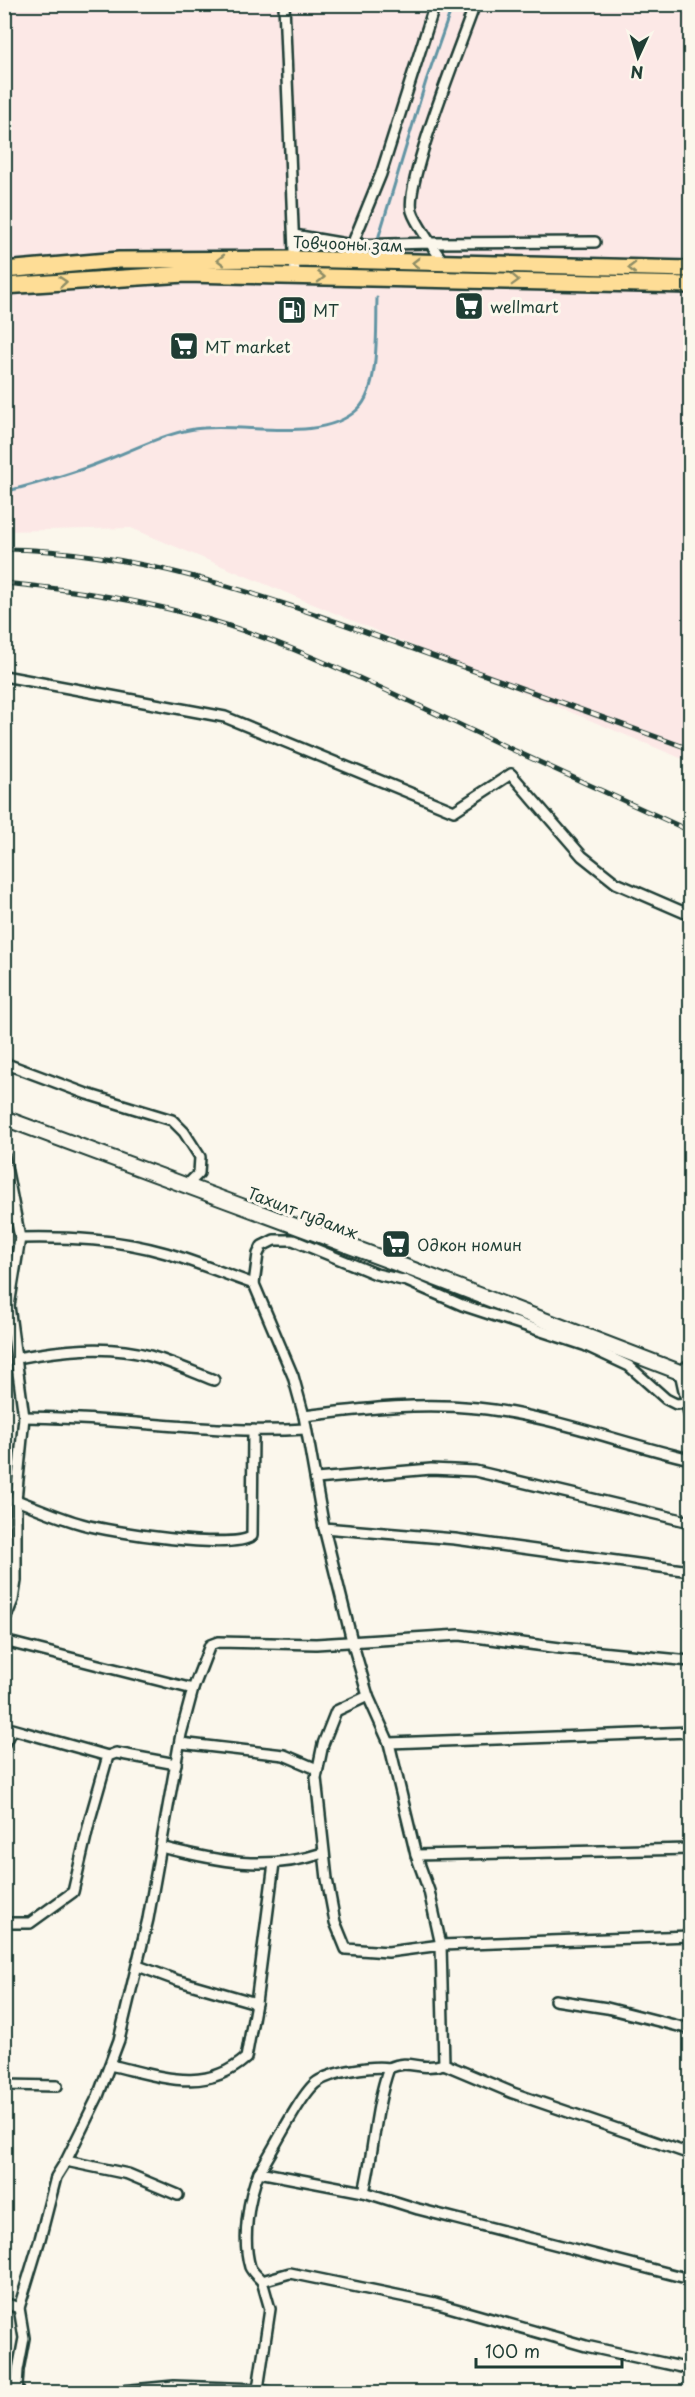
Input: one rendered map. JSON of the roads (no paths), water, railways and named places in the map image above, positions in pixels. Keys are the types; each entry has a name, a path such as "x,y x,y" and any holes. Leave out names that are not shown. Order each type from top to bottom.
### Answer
{"highway":[{"name":"Товчооны зам","path":"4,270 119,260 295,259 690,269"},
{"name":"Товчооны зам","path":"4,286 152,275 690,285"}],"main road":[{"name":"Тахилт гудамж","path":"4,1118 187,1185 309,1239 687,1370"}],"street":[{"path":"284,4 295,276"},
{"path":"352,244 381,174 435,4"},
{"path":"444,263 411,210 414,182 476,4"},
{"path":"294,235 352,244 595,242"},
{"path":"4,676 225,717 454,811 512,774 590,863 616,883 690,915"},
{"path":"4,1063 87,1094 172,1120 184,1132 200,1157 199,1173 187,1185"},
{"path":"4,1156 20,1238 9,1306 24,1417 16,1500 16,1581 13,1600 4,1622"},
{"path":"20,1238 73,1237 125,1244 166,1253 254,1284"},
{"path":"309,1239 274,1240 262,1246 258,1254 254,1284 293,1376 304,1416 324,1528 352,1641 368,1696 389,1743 416,1855 429,1891 441,1945 444,2064"},
{"path":"411,1275 471,1308 584,1345 629,1366 666,1399 676,1404 687,1403"},
{"path":"17,1358 103,1350 128,1351 149,1356 214,1380"},
{"path":"687,1370 687,1403 690,1418"},
{"path":"304,1416 404,1404 479,1408 572,1426 690,1459"},
{"path":"24,1417 118,1420 253,1432 305,1429"},
{"path":"16,1500 83,1524 207,1542 246,1540 252,1536 253,1432"},
{"path":"316,1479 431,1469 475,1471 690,1522"},
{"path":"324,1528 455,1539 690,1571"},
{"path":"19,2392 17,2378 24,2338 19,2308 56,2177 66,2161 110,2066 138,1966 180,1743 193,1689 210,1645 218,1642 316,1644 460,1635 690,1661"},
{"path":"4,1641 193,1689"},
{"path":"368,1696 336,1711 322,1744 316,1778 323,1853 335,1922 346,1949 388,1952 441,1945 690,1936"},
{"path":"4,1744 12,1729 108,1756 116,1753 176,1764"},
{"path":"389,1743 690,1732"},
{"path":"180,1743 284,1755 318,1769"},
{"path":"4,1923 30,1923 73,1892 108,1756"},
{"path":"161,1847 242,1865 297,1862 323,1853"},
{"path":"416,1855 690,1849"},
{"path":"110,2066 187,2081 212,2079 246,2058 256,2003 274,1863"},
{"path":"138,1966 256,2003"},
{"path":"555,2000 607,2008 690,2029"},
{"path":"258,2390 270,2309 262,2281 250,2268 247,2223 250,2193 259,2172 293,2114 316,2082 373,2066 389,2068 401,2062 429,2069 444,2064 513,2093 690,2154"},
{"path":"364,2192 379,2118 380,2094 389,2068"},
{"path":"4,2085 57,2086"},
{"path":"66,2161 128,2174 178,2195"},
{"path":"259,2172 364,2192 418,2209 690,2279"},
{"path":"262,2281 290,2273 435,2303 586,2346 690,2369"},
{"path":"4,2303 19,2308"},
{"path":"111,2392 174,2386 269,2392"}],"waterway":[{"path":"378,239 426,81 453,4"},
{"path":"4,492 80,470 179,432 222,427 306,429 325,426 343,419 358,409 370,387 375,356 377,298"}],"railway":[{"path":"4,549 54,551 104,558 202,579 297,608 690,749"},
{"path":"4,583 122,599 192,615 260,636 359,678 690,831"}],"place":[{"name":"wellmart","path":"469,306"},
{"name":"МТ","path":"292,310"},
{"name":"MT market","path":"184,346"},
{"name":"Одкон номин","path":"396,1244"}]}
